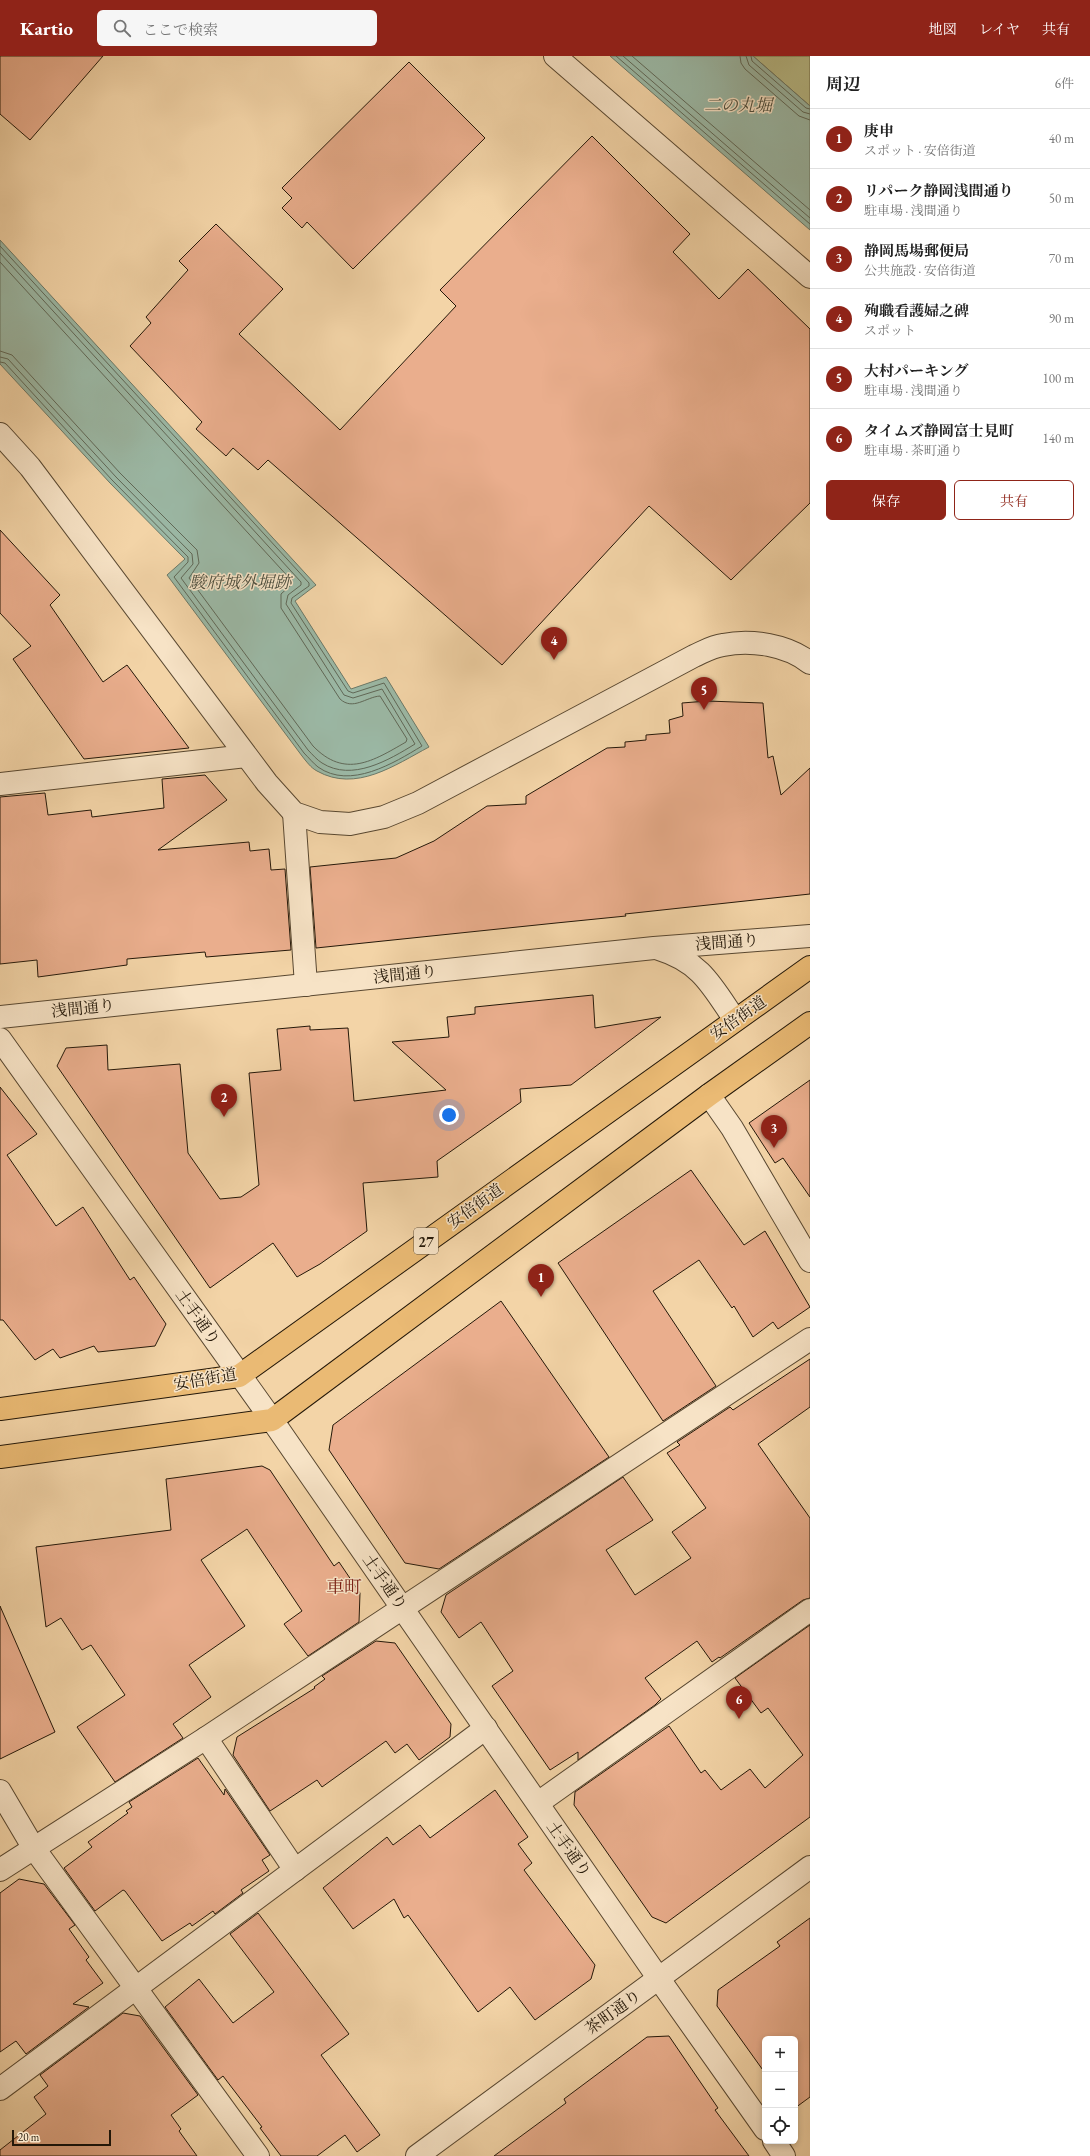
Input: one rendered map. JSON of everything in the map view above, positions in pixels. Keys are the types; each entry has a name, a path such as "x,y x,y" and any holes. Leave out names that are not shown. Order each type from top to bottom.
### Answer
{"main road":[{"name":"安倍街道","path":"0,1410 239,1376 810,967"},
{"path":"0,1457 272,1420 708,1095 810,1023"}],"street":[{"path":"555,56 810,277"},
{"path":"0,434 30,467 246,756 294,813 320,822 350,824 384,817 418,803 694,656 722,644 752,643 776,647 802,656 810,663"},
{"path":"0,784 246,756"},
{"path":"294,813 306,985"},
{"name":"浅間通り","path":"0,1017 654,948 810,936"},
{"path":"654,948 678,955 695,966 710,984 735,1020"},
{"name":"土手通り","path":"0,1039 239,1376 272,1420 762,2125"},
{"path":"708,1095 732,1128 810,1261"},
{"path":"0,1870 206,1738 810,1339"},
{"path":"538,1803 810,1610"},
{"path":"0,2089 486,1728"},
{"path":"206,1738 295,1870"},
{"path":"0,1791 33,1848 258,2156"},
{"name":"茶町通り","path":"417,2156 810,1867"},
{"path":"776,2144 784,2156"}],"green space":[{"path":"753,56 810,56 810,106"}],"water":[{"name":"二の丸堀","path":"610,56 753,56 810,106 810,230"},
{"name":"駿府城外堀跡","path":"0,240 316,585 295,601 351,689 386,677 429,747 389,768 361,778 346,779 332,777 315,770 307,762 167,575 185,559 110,483 0,364"}],"building":[{"path":"0,56 103,56 30,140 0,114"},
{"path":"409,62 485,138 353,269 307,222 302,228 282,208 292,198 282,188"},
{"path":"592,136 690,234 673,252 719,299 748,269 810,329 810,503 731,580 649,506 502,665 268,460 258,470 233,448 226,456 196,429 202,422 130,346 151,323 146,317 188,270 179,261 216,224 283,289 239,334 340,430 456,306 440,290"},
{"path":"0,530 60,595 50,605 103,682 127,665 189,748 84,759 13,659 31,646 0,613"},
{"path":"707,701 763,703 768,758 773,756 781,795 810,768 810,894 625,914 626,916 316,948 310,867 396,858 434,841 487,806 526,804 526,796 607,748 625,747 625,742 646,740 646,735 670,733 669,720 683,716 682,703"},
{"path":"205,775 227,800 158,850 249,842 250,851 269,849 271,870 285,869 291,950 206,957 205,952 127,959 127,965 38,977 37,960 0,964 0,797 45,793 48,815 91,810 92,817 164,808 162,779"},
{"path":"593,995 595,1028 661,1017 571,1085 520,1089 521,1102 437,1161 438,1177 363,1183 367,1231 320,1264 297,1277 273,1243 210,1288 57,1066 66,1048 107,1045 108,1070 180,1064 188,1153 220,1199 241,1197 259,1185 249,1073 281,1070 277,1029 310,1026 310,1030 348,1028 354,1101 446,1090 392,1042 449,1037 447,1017 475,1014 475,1007"},
{"path":"810,1080 810,1197 783,1158 775,1163 749,1123"},
{"path":"0,1087 37,1134 7,1155 56,1226 83,1207 130,1280 134,1277 166,1324 155,1346 98,1352 94,1346 60,1358 53,1349 35,1360 3,1320 0,1320"},
{"path":"691,1170 744,1245 765,1231 810,1307 778,1329 773,1322 753,1337 734,1306 732,1308 699,1260 653,1291 716,1386 663,1421 558,1263"},
{"path":"501,1301 609,1457 439,1569 405,1563 329,1450 333,1425"},
{"path":"810,1359 810,1407 758,1444 810,1518 810,1598 803,1600 712,1662 697,1641 645,1678 661,1699 655,1705 578,1760 578,1752 550,1770 492,1686 513,1671 481,1622 459,1638 441,1612 446,1595 623,1477 653,1520 606,1550 635,1595 691,1558 672,1532 706,1508 667,1453 680,1445 677,1442 730,1407 733,1410"},
{"path":"262,1466 270,1470 334,1566 339,1562 360,1593 359,1622 308,1656 284,1624 302,1611 247,1529 201,1560 245,1626 189,1665 211,1697 173,1724 183,1738 115,1782 77,1727 125,1695 91,1645 82,1650 61,1618 46,1627 36,1547 171,1530 166,1479"},
{"path":"0,1606 55,1732 0,1759"},
{"path":"810,1625 810,1817 666,1923 652,1917 574,1805 575,1792 669,1726 701,1773 705,1770 721,1790 750,1769 765,1788 803,1755 768,1708 761,1713 735,1678"},
{"path":"376,1641 395,1643 451,1724 450,1737 419,1760 407,1744 395,1753 386,1741 322,1787 317,1780 270,1811 233,1755 237,1737 315,1688 314,1687 325,1679 322,1676"},
{"path":"198,1758 224,1795 225,1789 270,1855 262,1860 269,1871 241,1890 243,1893 215,1914 213,1911 192,1926 190,1923 162,1941 125,1891 123,1890 95,1911 64,1868 92,1847 88,1842 128,1813 126,1811 132,1807 129,1802"},
{"path":"495,1790 528,1837 518,1844 532,1863 524,1870 595,1965 591,1979 535,2020 510,1987 478,2012 408,1915 404,1918 394,1899 353,1929 323,1888 387,1837 393,1845 420,1825 430,1838"},
{"path":"19,1879 44,1884 75,1925 69,1929 89,1957 86,1960 103,1983 73,2004 89,2007 26,2054 16,2041 0,2052 0,1893"},
{"path":"258,1913 349,2034 321,2055 380,2135 357,2152 345,2135 317,2156 281,2156 260,2128 262,2127 223,2076 218,2080 165,2007 199,1979 233,2023 274,1992 230,1934"},
{"path":"810,1918 810,2097 798,2106 798,2036 762,2036 762,2069 717,2006 718,1990 780,1946 777,1942"},
{"path":"123,2013 140,2016 198,2095 171,2115 181,2129 179,2131 197,2156 0,2156 0,2150 46,2114 34,2097 48,2086 40,2075"},
{"path":"669,2036 718,2108 715,2110 749,2156 494,2156 566,2103 564,2099 647,2037"}],"place":[{"name":"殉職看護婦之碑","path":"554,660"},
{"name":"大村パーキング","path":"704,710"},
{"name":"リパーク静岡浅間通り","path":"224,1117"},
{"name":"静岡馬場郵便局","path":"774,1148"},
{"name":"庚申","path":"541,1297"},
{"name":"タイムズ静岡富士見町","path":"739,1719"}],"district":[{"name":"車町","path":"344,1586"}]}
